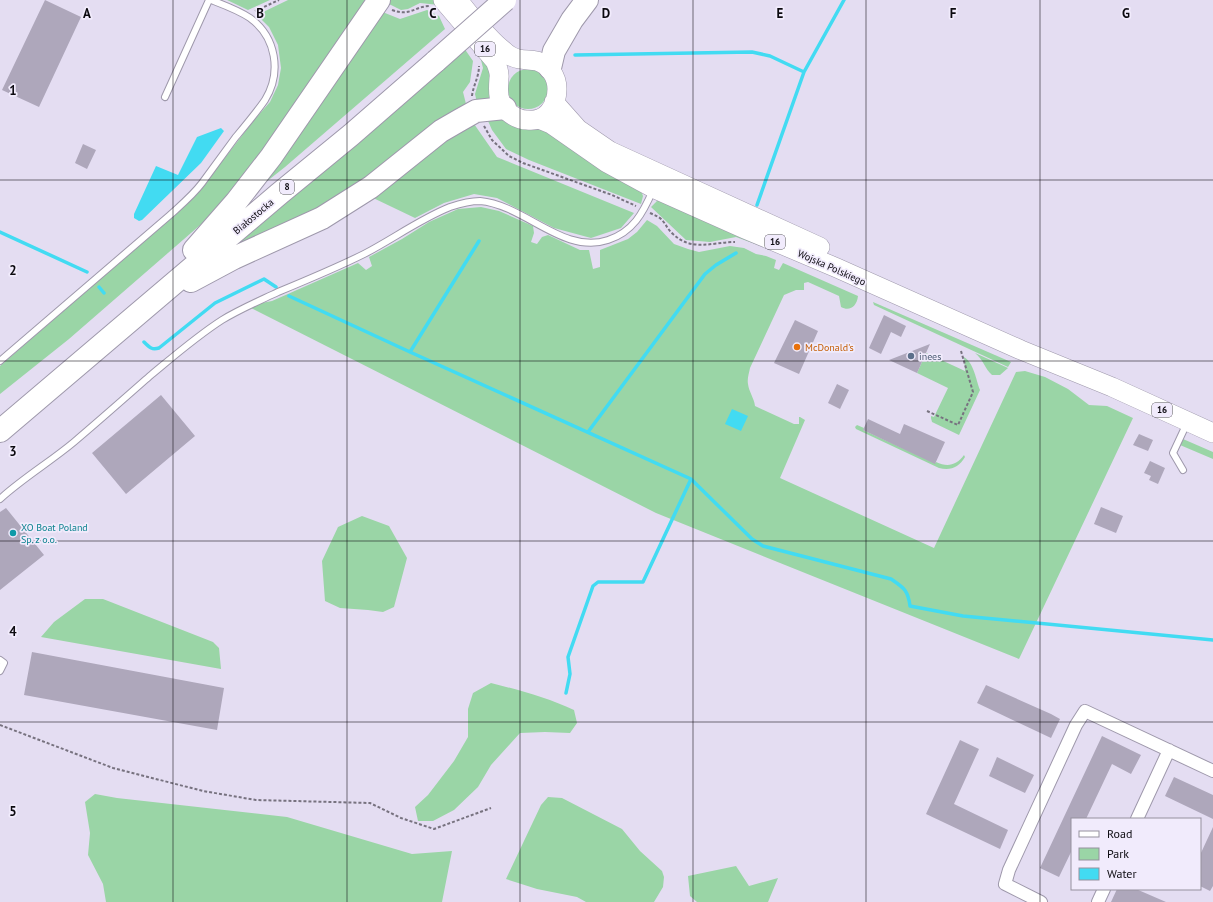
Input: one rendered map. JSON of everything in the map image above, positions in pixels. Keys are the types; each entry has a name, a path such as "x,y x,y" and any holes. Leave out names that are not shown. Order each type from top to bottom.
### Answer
{"highway":[{"path":"194,250 236,202 271,157 379,0"},
{"name":"Białostocka","path":"0,431 139,312 351,135 433,57 489,0"},
{"name":"Białostocka","path":"0,413 337,132 505,0"},
{"path":"550,68 554,51 572,20 586,0"},
{"path":"139,312 210,270 328,214 371,187 441,131 476,111 505,108"}],"main road":[{"name":"16","path":"442,0 494,61 498,69 500,102 518,119 539,119"},
{"name":"16","path":"458,0 502,50 518,59 536,61 550,68"},
{"path":"539,119 546,115 554,102 557,85 550,68"},
{"name":"Wojska Polskiego","path":"554,102 578,130 656,181"},
{"name":"Wojska Polskiego","path":"539,119 551,124 607,163 656,181 874,279 1028,353 1112,387 1213,433"}],"street":[{"path":"1041,902 1005,884 1012,862 1076,725 1085,711 1213,771"},
{"path":"1137,818 1169,750"},
{"path":"1098,902 1104,890"}],"lane":[{"path":"0,361 170,215 202,183 265,99 273,81 275,68 271,43 260,27 250,18 238,11 210,0 165,97"},
{"path":"0,499 62,452 182,349 223,319 247,306 363,254 437,213 467,202 480,202 501,206 565,238 580,243 592,244 615,238 631,227 644,210 656,181"},
{"path":"1183,470 1174,453 1188,422"},
{"path":"0,660 4,663 0,670"}],"path":[{"path":"250,18 255,11 279,0"},
{"path":"927,411 958,425 973,392 961,351"},
{"path":"0,725 113,768 203,791 256,800 370,803 401,818 434,828 491,808"}],"green space":[{"path":"227,0 270,0 248,10"},
{"path":"288,0 364,0 368,4 285,123 214,213 69,339 0,394 0,366 123,259 217,168 254,120 270,102 278,85 281,68 278,45 269,27 257,15"},
{"path":"388,0 435,0 439,5 420,3 408,9 401,10 387,3"},
{"path":"427,10 439,16 445,29 285,167 247,197 380,11 400,19"},
{"path":"464,48 473,61 470,82 463,92 467,108 376,172 301,219 204,262"},
{"path":"478,48 491,65 493,101 477,103 475,94 483,68"},
{"path":"524,69 532,69 539,72 545,78 548,89 545,100 539,106 532,109 524,109 517,106 511,100 508,93 508,85 511,78 517,72"},
{"path":"485,114 547,128 639,186 643,196 641,204 529,160 506,149 492,130"},
{"path":"472,121 497,157 634,213 621,228 591,238 554,228 497,198 474,194 444,203 415,218 369,196"},
{"path":"664,199 780,253 736,237 710,242 686,240 651,207 657,201"},
{"path":"481,207 499,211 533,226 534,233 531,242 537,244 542,237 548,235 580,250 589,250 593,269 600,267 600,250 628,239 637,232 647,220 657,226 674,244 699,252 730,246 744,248 756,254 776,260 774,268 779,270 783,263 858,296 855,305 847,309 841,307 839,296 808,282 804,283 804,290 796,290 784,295 750,368 748,380 749,390 755,406 794,424 799,424 799,417 805,420 780,478 934,548 1016,372 1025,371 1045,377 1068,389 1089,405 1107,406 1133,418 1019,659 656,513 247,306 272,301 358,263 366,270 372,266 369,257 429,222 458,209"},
{"path":"873,302 1011,362 1008,367 874,305"},
{"path":"926,353 965,371 964,357 970,363 974,372 980,390 959,435 932,422 931,416 934,417 948,388 917,373"},
{"path":"975,353 1008,368 1000,375 992,375"},
{"path":"857,425 864,428 863,430 935,463 948,465 955,463 964,455 965,457 957,466 947,469 939,468 856,429 855,427"},
{"path":"1183,439 1213,452 1213,459 1180,445"},
{"path":"362,516 389,526 407,558 394,607 383,612 340,608 325,601 322,561 338,527"},
{"path":"85,599 103,599 213,642 219,648 221,669 41,637 54,622"},
{"path":"491,683 512,688 574,710 577,723 570,733 520,733 491,765 478,787 454,810 433,821 418,821 415,807 428,795 454,761 468,737 468,709 473,693"},
{"path":"95,794 117,798 287,817 412,854 452,851 442,902 106,902 103,884 88,855 90,833 85,802"},
{"path":"548,797 562,798 622,829 640,851 662,871 664,877 663,887 654,902 586,902 577,897 537,889 506,879 541,805"},
{"path":"736,866 749,886 778,878 768,902 697,902 690,896 688,876"}],"water":[{"path":"221,128 224,131 201,163 142,220 139,221 134,218 134,214 156,166 178,175 197,137"},
{"path":"732,409 748,416 741,431 725,424"}],"building":[{"path":"45,0 81,17 39,107 2,90"},
{"path":"83,144 96,150 87,169 75,163"},
{"path":"884,315 906,326 901,337 891,332 881,354 869,348"},
{"name":"McDonald's","path":"795,320 818,331 799,374 774,363"},
{"name":"inees","path":"930,344 917,373 889,360"},
{"path":"837,384 849,390 840,409 828,403"},
{"path":"161,395 195,436 126,494 92,453"},
{"path":"868,419 900,434 904,424 945,442 935,464 863,430"},
{"path":"1139,434 1153,440 1148,451 1133,445"},
{"path":"1150,461 1165,468 1158,484 1149,480 1151,476 1144,473"},
{"path":"1101,507 1123,516 1116,533 1094,524"},
{"name":"XO Boat Poland Sp. z o.o.","path":"6,508 44,555 0,590 0,512"},
{"path":"32,652 224,688 217,730 24,695"},
{"path":"986,685 1060,719 1051,738 977,703"},
{"path":"1102,736 1141,755 1131,774 1112,764 1086,818 1071,818 1071,852 1059,877 1040,868"},
{"path":"960,740 979,749 954,804 1008,830 1000,849 926,814"},
{"path":"997,757 1034,775 1025,793 989,776"},
{"path":"1174,777 1213,795 1213,819 1165,796"},
{"path":"1213,827 1213,886 1210,891 1201,886 1201,853"},
{"path":"1117,890 1138,890 1166,902 1111,902"}],"waterway":[{"path":"757,205 804,72 844,0"},
{"path":"575,55 752,52 770,56 804,72"},
{"path":"0,232 87,272"},
{"path":"410,352 479,241"},
{"path":"588,432 705,274 716,265 736,253"},
{"path":"144,342 151,348 159,348 215,303 264,279 276,287"},
{"path":"99,287 104,293"},
{"path":"289,296 691,479 752,539 763,546 891,579 905,590 910,606 963,616 1213,640"},
{"path":"566,693 570,674 568,657 593,586 598,582 643,582 691,479"}],"place":[{"name":"McDonald's","path":"797,347"},
{"name":"inees","path":"911,356"},
{"name":"XO Boat Poland Sp. z o.o.","path":"13,533"}]}
